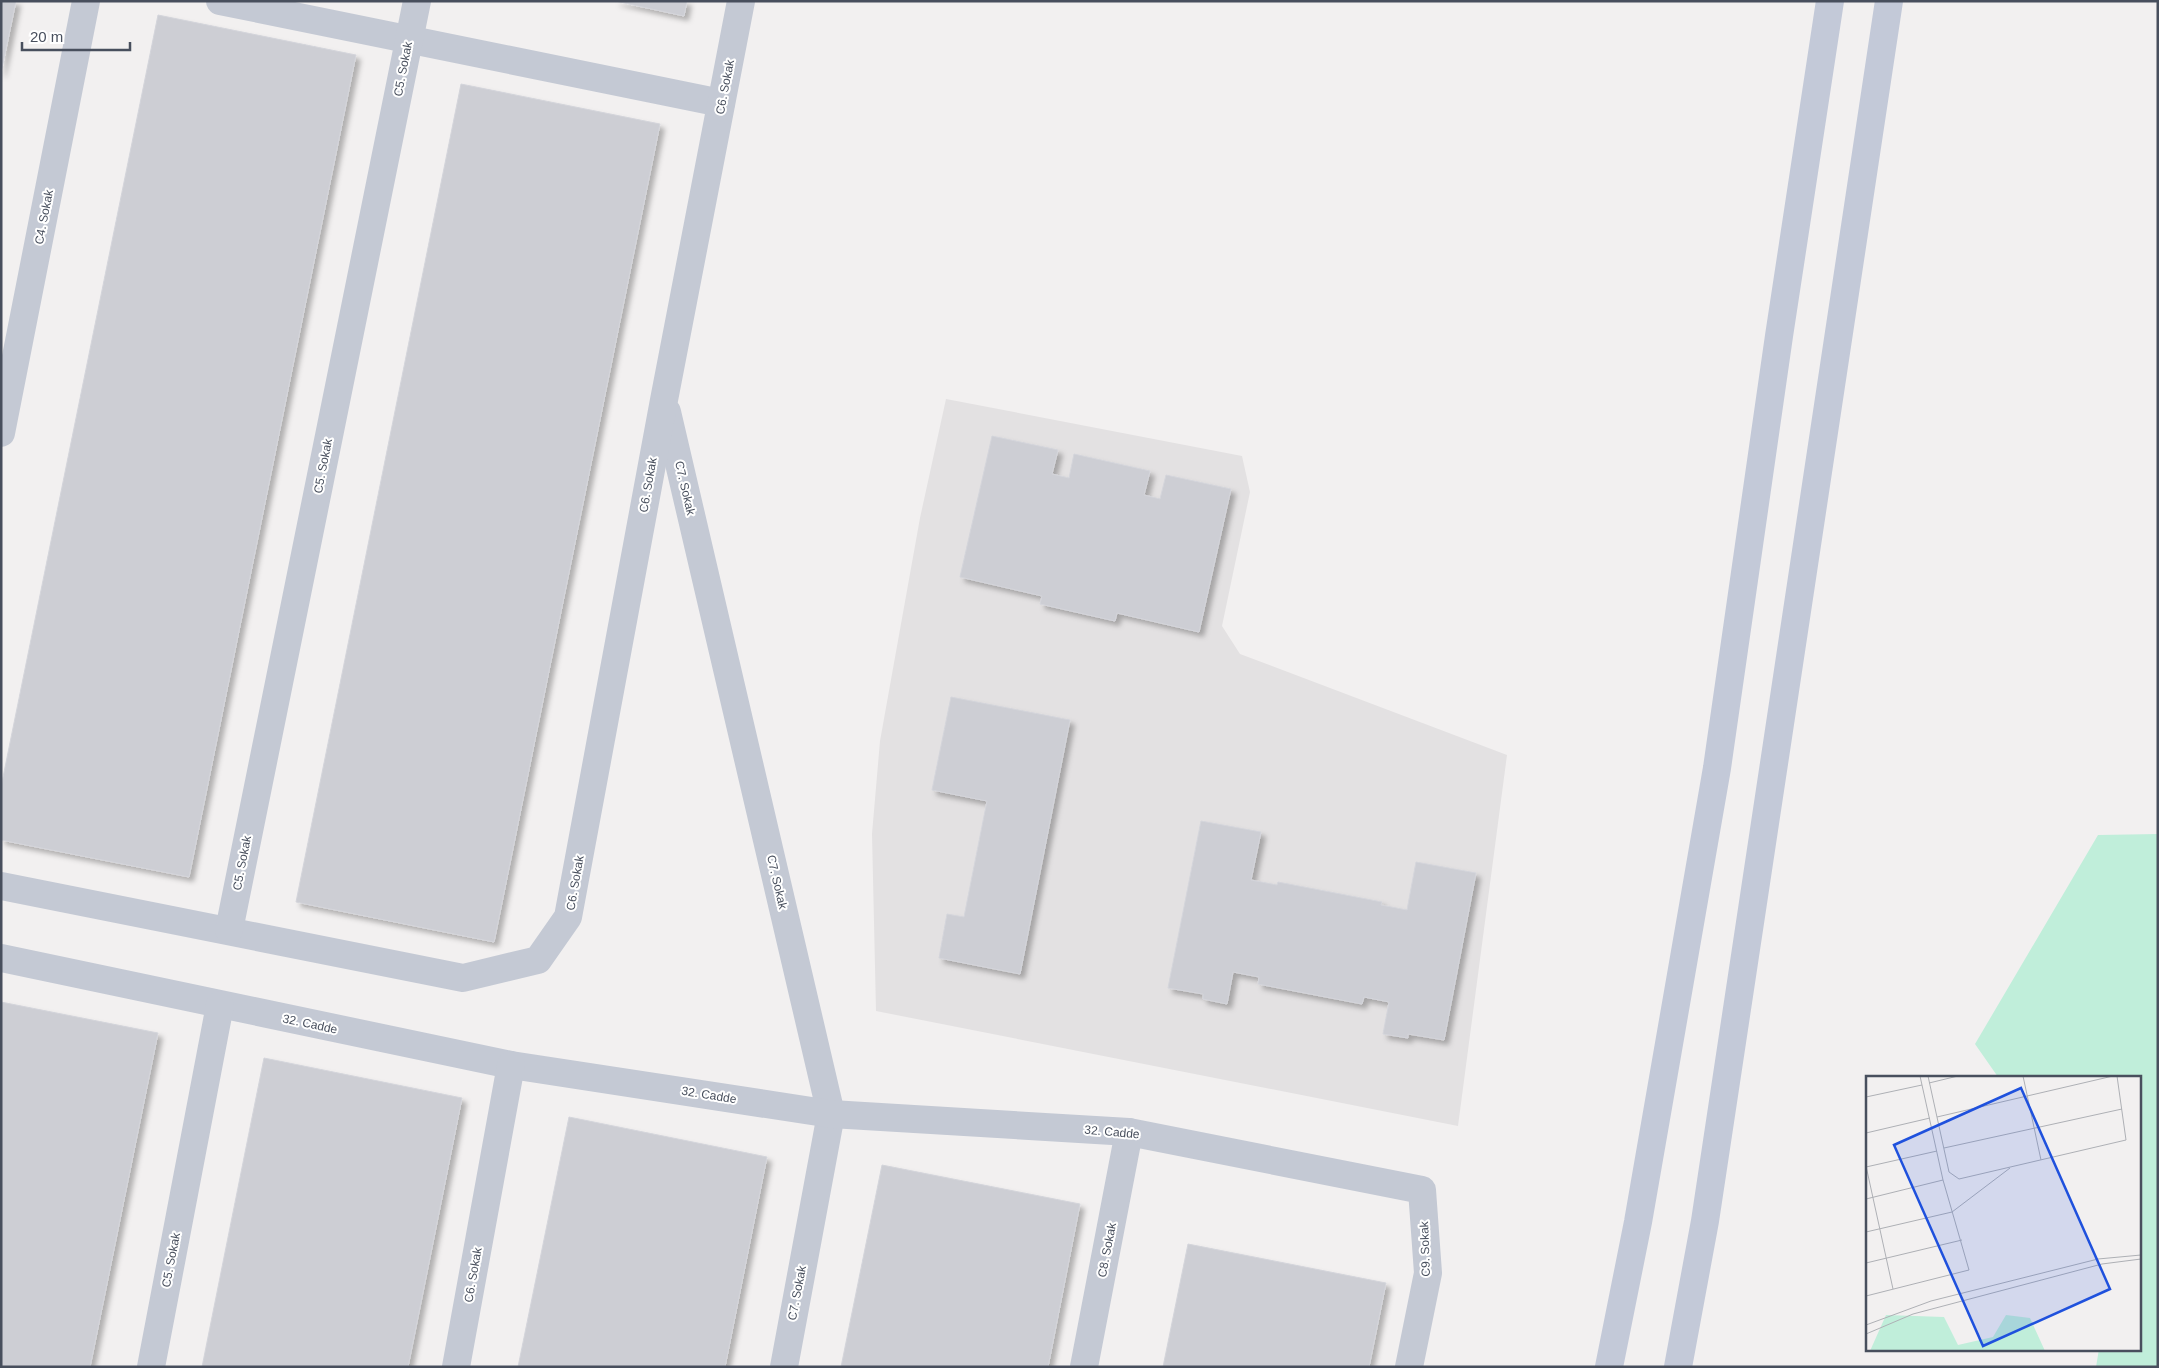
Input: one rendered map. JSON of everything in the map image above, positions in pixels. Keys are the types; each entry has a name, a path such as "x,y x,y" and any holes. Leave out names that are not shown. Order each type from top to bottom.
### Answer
{"main road":[{"path":"1609,1367 1638,1222 1717,768 1779,336 1830,1"},
{"path":"1678,1367 1705,1221 1890,1"}],"street":[{"name":"C4. Sokak","path":"1,433 86,1"},
{"path":"220,1 722,103"},
{"name":"C5. Sokak","path":"229,930 417,1"},
{"name":"C6. Sokak","path":"229,930 463,978 538,960 568,918 664,400 741,1"},
{"name":"C7. Sokak","path":"664,400 831,1114 784,1367"},
{"path":"1,886 229,930"},
{"name":"32. Cadde","path":"1,958 511,1065 831,1114 1129,1132 1422,1190"},
{"name":"C5. Sokak","path":"151,1367 220,1005"},
{"name":"C6. Sokak","path":"456,1367 511,1065"},
{"name":"C8. Sokak","path":"1084,1367 1129,1132"},
{"name":"C9. Sokak","path":"1409,1367 1428,1272 1422,1190"}],"shaded area":[{"path":"946,399 1242,456 1250,492 1222,626 1240,654 1507,755 1458,1126 876,1011 872,834 880,741 920,518"}],"green space":[{"path":"2158,834 2158,1367 2096,1367 2099,1350 2142,1350 2142,1076 1997,1076 1975,1044 2098,835"}],"building":[{"path":"1,1 16,1 1,73"},
{"path":"615,1 687,1 684,16"},
{"path":"158,15 356,55 189,877 1,840 1,787"},
{"path":"461,84 660,124 494,942 296,902"},
{"path":"992,436 1058,450 1052,474 1069,478 1074,454 1150,471 1144,495 1160,499 1166,475 1231,489 1199,632 1117,613 1115,621 1040,604 1042,596 960,577"},
{"path":"951,697 1070,720 1020,974 939,958 947,914 964,917 987,801 932,790"},
{"path":"1201,821 1261,832 1251,880 1277,885 1278,882 1382,902 1381,905 1407,910 1416,862 1476,873 1444,1040 1408,1034 1408,1038 1383,1034 1389,1002 1364,997 1362,1004 1258,984 1259,977 1233,972 1227,1004 1203,999 1203,994 1168,988"},
{"path":"1,1002 158,1033 90,1367 1,1367"},
{"path":"264,1058 462,1098 408,1367 202,1367"},
{"path":"569,1117 767,1157 725,1367 518,1367"},
{"path":"882,1165 1080,1204 1048,1367 841,1367"},
{"path":"1188,1244 1386,1283 1369,1367 1163,1367"}]}
